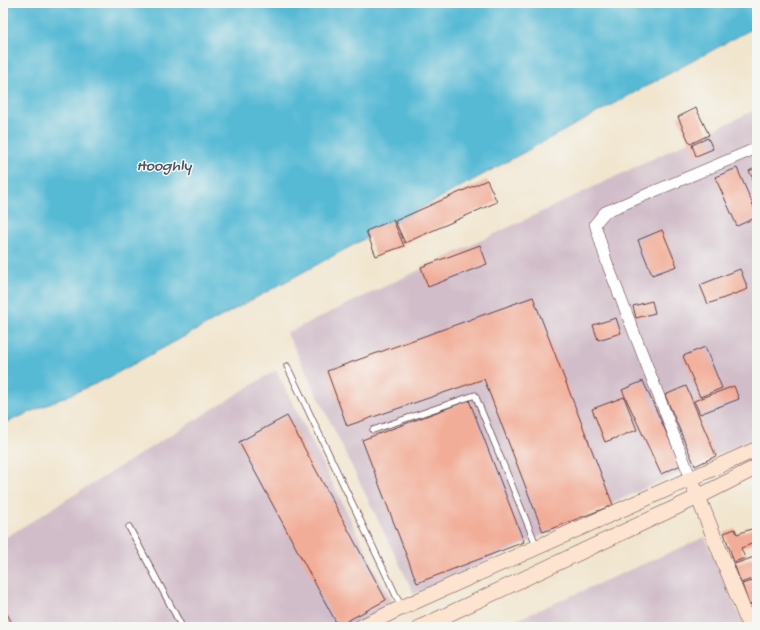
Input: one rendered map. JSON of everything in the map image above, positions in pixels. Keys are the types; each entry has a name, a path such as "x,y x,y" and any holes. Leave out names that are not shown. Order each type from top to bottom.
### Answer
{"main road":[{"path":"361,627 757,449"},
{"path":"421,627 698,497 757,467"},
{"path":"691,479 750,627"}],"street":[{"path":"691,479 607,263 595,224 606,212 757,148"}],"lane":[{"path":"287,366 401,608"},
{"path":"373,430 475,395 538,547"},
{"path":"129,527 182,627"}],"shaded area":[{"path":"757,109 757,437 414,594 287,333"},
{"path":"276,370 396,611 363,627 3,627 3,539"},
{"path":"705,537 744,627 500,627"}],"water":[{"name":"Hooghly","path":"3,3 757,3 757,26 104,380 3,424"}],"building":[{"path":"696,108 709,135 690,144 678,117"},
{"path":"708,138 713,149 696,156 692,145"},
{"path":"757,167 757,187 749,171"},
{"path":"737,168 757,217 737,226 715,177"},
{"path":"487,180 497,202 405,243 395,221"},
{"path":"393,220 404,246 376,256 366,231"},
{"path":"662,230 677,266 652,275 638,240"},
{"path":"480,245 487,264 428,287 421,267"},
{"path":"740,269 748,289 708,304 700,285"},
{"path":"533,297 613,505 543,532 484,379 347,426 327,371"},
{"path":"652,301 655,313 636,318 633,306"},
{"path":"616,318 621,333 598,340 593,325"},
{"path":"705,347 722,388 700,397 683,356"},
{"path":"643,381 681,465 661,474 622,390"},
{"path":"686,386 716,456 695,466 665,395"},
{"path":"734,386 739,399 700,414 694,401"},
{"path":"624,397 637,430 605,442 592,409"},
{"path":"469,400 524,542 417,583 362,440"},
{"path":"287,416 386,600 338,626 239,442"},
{"path":"757,527 757,542 741,548 745,558 734,562 724,533 735,529 737,534"},
{"path":"757,556 757,577 741,583 734,564"},
{"path":"757,580 757,603 749,605 742,584"},
{"path":"3,606 14,627 3,627"}]}
